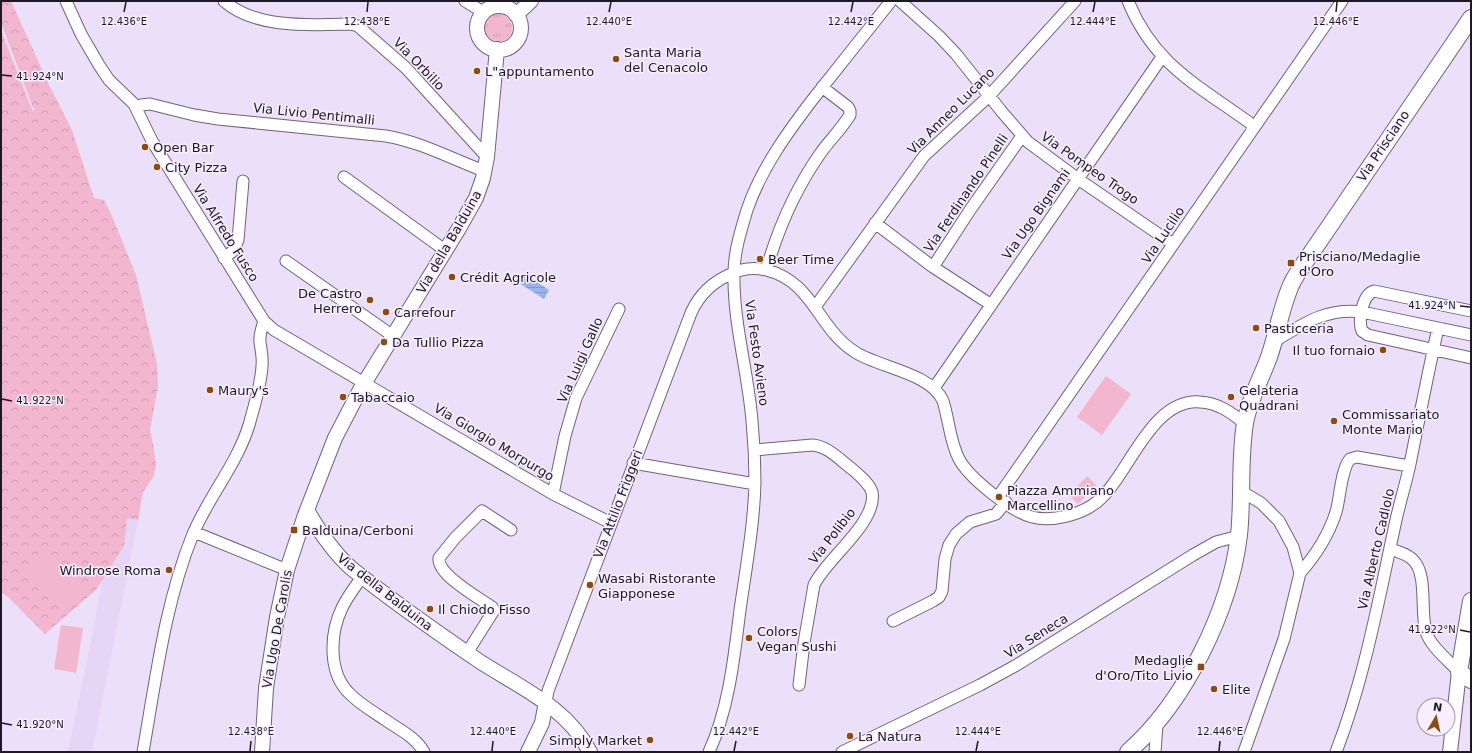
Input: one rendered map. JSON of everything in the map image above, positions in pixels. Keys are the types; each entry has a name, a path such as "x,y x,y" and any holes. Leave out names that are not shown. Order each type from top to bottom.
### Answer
{"main road":[{"name":"Via Prisciano","path":"1128,752 1157,724 1190,675 1211,632 1228,587 1239,536 1242,446 1245,424 1251,399 1267,362 1288,291 1296,275 1471,18"},
{"path":"1466,662 1471,601"}],"street":[{"name":"Via Alfredo Fusco","path":"66,1 81,34 99,65 109,80 128,96 136,108 152,141 264,321 274,330 364,383"},
{"name":"Via Orbilio","path":"224,1 236,11 267,21 298,24 350,24 358,26 406,68 486,157"},
{"path":"465,1 483,12"},
{"path":"516,15 531,1"},
{"name":"Via Festo Avieno","path":"709,752 716,734 728,692 750,540 755,484 752,418 735,314 734,272 737,248 747,210 763,173 785,137 822,87 890,1"},
{"name":"Via Pompeo Trogo","path":"900,1 952,49 1022,136 1044,155 1173,244"},
{"name":"Via Anneo Lucano","path":"815,307 924,156 989,96 1075,1"},
{"path":"1128,1 1141,29 1162,57 1189,81 1254,126"},
{"name":"Via Lucilio","path":"1006,502 1007,484 1338,2"},
{"path":"500,6 510,9 516,15 520,23 519,34 511,46 504,49 497,49 488,47 484,44 478,33 477,24 483,12 493,7 500,6"},
{"name":"Via della Balduina","path":"497,49 484,172 476,198 446,251 364,383 340,427 307,510 334,551 362,577 416,618 467,653 546,702 575,729 590,752"},
{"name":"Via Ugo Bignami","path":"934,388 990,304 1162,57"},
{"path":"768,264 778,230 805,178 822,151 850,115 848,107 822,87"},
{"name":"Via Livio Pentimalli","path":"136,108 141,105 150,104 203,117 386,136 437,151 484,172"},
{"name":"Via Ferdinando Pinelli","path":"933,266 1022,136"},
{"path":"344,177 446,251"},
{"path":"224,258 233,251 238,240 244,180"},
{"path":"875,223 933,266 990,304"},
{"path":"286,261 393,336"},
{"path":"734,272 753,268 785,277 800,288 834,334 854,352 920,380 934,388 943,401 954,448 959,460 969,473 986,488 1027,515 1043,518 1070,515 1091,506 1106,492 1160,418 1172,408 1181,404 1196,402 1216,405 1230,412 1245,424"},
{"name":"Via Attilio Friggeri","path":"528,752 542,723 548,691 633,463 695,305 712,286 734,272"},
{"path":"1471,311 1376,291 1370,292 1364,302 1361,328 1365,334 1471,358"},
{"name":"Via Luigi Gallo","path":"554,494 565,436 576,398 619,309"},
{"path":"1273,342 1322,316 1342,311 1362,312 1471,335"},
{"path":"143,752 170,603 177,577 194,532 235,458 249,426 262,373 263,361 260,341 264,321"},
{"name":"Via Alberto Cadlolo","path":"1336,752 1348,719 1364,664 1391,549 1438,328"},
{"name":"Via Giorgio Morpurgo","path":"364,383 554,494 611,522"},
{"name":"Via Polibio","path":"754,450 813,445 820,446 828,450 858,474 868,484 872,492 872,504 867,515 852,537 814,585 804,642 799,685"},
{"path":"1244,752 1284,639 1300,573 1308,564 1333,519 1337,508 1346,466 1350,459 1357,458 1409,466"},
{"path":"633,463 755,484"},
{"path":"1241,491 1261,503 1279,521 1292,547 1300,573"},
{"path":"893,621 939,597 943,585 945,559 949,545 953,538 968,524 996,514 1006,502"},
{"name":"Via Ugo De Carolis","path":"262,752 266,688 277,617 287,570 307,510"},
{"path":"467,653 493,614 494,610 446,574 439,564 439,558 455,538 482,512 511,530"},
{"path":"194,532 287,570"},
{"name":"Via Seneca","path":"842,752 992,679 1193,555 1216,542 1239,536"},
{"path":"1391,549 1410,557 1416,563 1420,576 1426,632 1439,650 1466,662 1450,752"},
{"path":"362,577 342,607 336,625 334,657 337,674 348,693 365,707 413,739 424,752"},
{"path":"1155,752 1157,724"}],"shaded area":[{"path":"114,515 138,520 92,752 68,752 93,632"}],"green space":[{"path":"1,1 11,1 49,85 72,130 94,198 104,200 112,216 136,275 157,364 158,387 150,430 156,465 154,476 143,492 138,520 127,518 124,546 96,590 45,634 8,597 1,592 1,30 29,102 33,111 34,110 1,23"},
{"path":"498,14 508,18 512,28 508,38 498,42 488,38 484,28 488,18"},
{"path":"1106,376 1131,394 1102,435 1077,417"},
{"path":"1087,476 1096,485 1078,504 1069,495"},
{"path":"47,555 83,592 65,609 30,573"},
{"path":"61,625 83,628 76,673 54,669"}],"water":[{"path":"525,274 549,290 544,299 519,283"}],"place":[{"name":"Santa Maria del Cenacolo","path":"616,59"},
{"name":"L\"appuntamento","path":"477,71"},
{"name":"Open Bar","path":"145,147"},
{"name":"City Pizza","path":"157,167"},
{"name":"Beer Time","path":"760,259"},
{"name":"Prisciano/Medaglie d'Oro","path":"1291,263"},
{"name":"Crédit Agricole","path":"452,277"},
{"name":"De Castro Herrero","path":"370,300"},
{"name":"Carrefour","path":"386,312"},
{"name":"Pasticceria","path":"1256,328"},
{"name":"Da Tullio Pizza","path":"384,342"},
{"name":"Il tuo fornaio","path":"1383,350"},
{"name":"Maury's","path":"210,390"},
{"name":"Tabaccaio","path":"343,397"},
{"name":"Gelateria Quadrani","path":"1231,397"},
{"name":"Commissariato Monte Mario","path":"1334,421"},
{"name":"Piazza Ammiano Marcellino","path":"999,497"},
{"name":"Balduina/Cerboni","path":"294,530"},
{"name":"Windrose Roma","path":"169,570"},
{"name":"Wasabi Ristorante Giapponese","path":"590,585"},
{"name":"Il Chiodo Fisso","path":"430,609"},
{"name":"Colors Vegan Sushi","path":"749,638"},
{"name":"Medaglie d'Oro/Tito Livio","path":"1201,667"},
{"name":"Elite","path":"1214,689"},
{"name":"La Natura","path":"850,736"},
{"name":"Simply Market","path":"650,740"}]}
